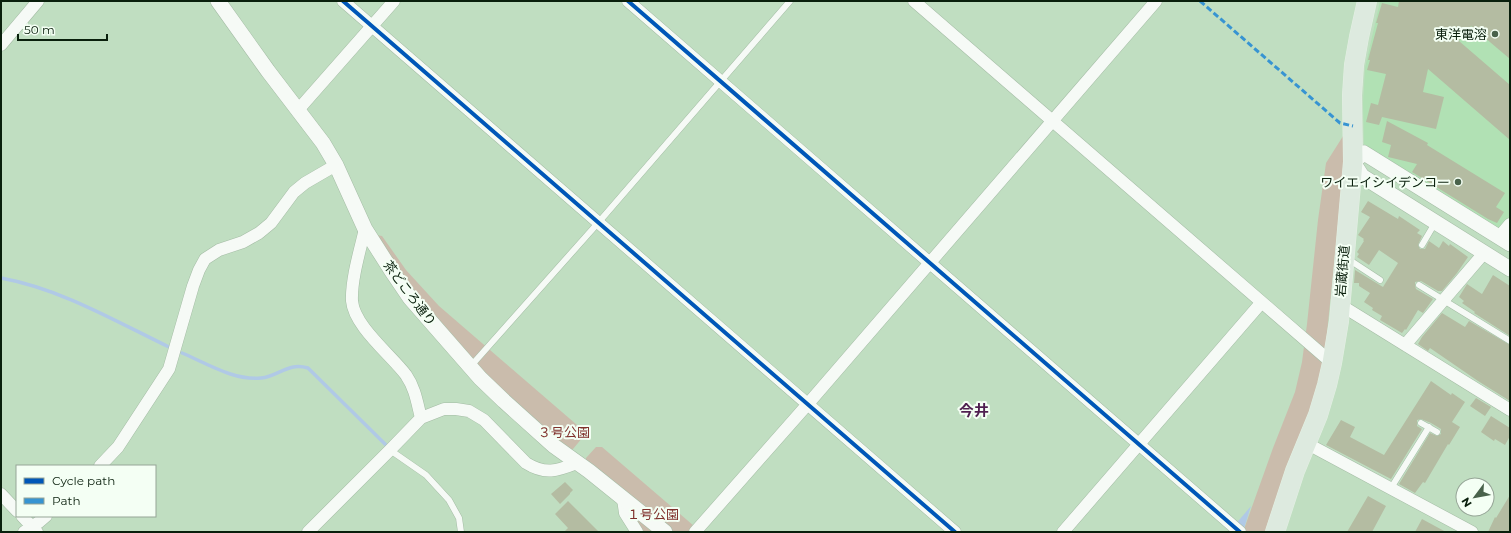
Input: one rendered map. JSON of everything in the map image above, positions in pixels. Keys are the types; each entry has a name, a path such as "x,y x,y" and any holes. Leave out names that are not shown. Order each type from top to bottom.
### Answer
{"main road":[{"name":"岩蔵街道","path":"1274,532 1292,478 1323,400 1332,363 1339,321 1353,162 1352,95 1354,65 1368,1"}],"street":[{"path":"1,45 38,1"},
{"name":"茶どころ通り","path":"218,1 323,143 336,165 365,229 410,298 490,388 543,436 665,532"},
{"path":"343,1 955,532"},
{"path":"298,110 394,1"},
{"path":"628,1 1240,532"},
{"path":"914,1 1332,363"},
{"path":"695,532 807,405 1156,1"},
{"path":"1510,224 1504,241 1364,153 1353,162 1362,176 1510,269"},
{"path":"101,465 118,447 169,369 193,286 199,270 206,259 219,250 243,242 259,233 271,223 294,192 336,165"},
{"path":"365,229 353,289 354,310 365,329 406,375 415,391 421,418"},
{"path":"1405,345 1484,253"},
{"path":"1063,532 1262,303"},
{"path":"1340,304 1510,410"},
{"path":"308,532 421,418 444,409 469,411 484,420 526,463 533,467 541,470 559,470 577,463"},
{"path":"1306,443 1472,532"},
{"path":"1,494 16,510"},
{"path":"623,499 625,513 637,532"},
{"path":"23,517 31,530 45,517"}],"lane":[{"path":"470,367 598,223 790,1"},
{"path":"1422,246 1436,222"},
{"path":"1344,256 1380,280"},
{"path":"1420,285 1510,341"},
{"path":"1421,423 1437,432"},
{"path":"1391,488 1429,427"},
{"path":"390,450 426,475 449,500 459,518 461,532"}],"shaded area":[{"path":"1380,1 1510,1 1510,235 1364,144 1363,103 1365,68"}],"green space":[{"path":"1345,133 1343,176 1326,343 1320,379 1309,413 1289,460 1265,532 1243,532 1295,392 1302,362 1326,163"},
{"name":"３号公園","path":"376,235 382,236 406,270 439,306 584,431 583,437 573,449 565,449 495,389 419,304"},
{"name":"１号公園","path":"596,447 602,447 701,532 644,532 616,489 586,465 586,458"}],"water":[{"path":"1251,506 1243,532 1229,532"}],"building":[{"path":"1399,1 1510,1 1510,59 1471,26 1459,41 1510,85 1510,140 1428,69 1423,92 1444,97 1436,129 1382,117 1379,125 1366,122 1371,103 1378,105 1386,74 1367,70 1370,60 1368,60 1378,23 1376,23 1382,3 1398,7"},
{"name":"ワイエイシイデンコー","path":"1387,121 1428,143 1427,145 1505,193 1496,207 1504,212 1497,223 1488,219 1412,172 1417,164 1388,157 1391,145 1382,142"},
{"path":"1368,201 1398,219 1399,216 1420,230 1417,233 1422,236 1418,245 1420,249 1425,249 1429,241 1439,248 1443,241 1449,246 1450,244 1468,257 1442,291 1438,291 1421,281 1415,282 1416,289 1433,299 1423,313 1418,310 1406,330 1405,329 1402,333 1380,320 1382,316 1372,310 1373,308 1364,302 1370,293 1359,286 1359,283 1354,283 1355,270 1383,287 1398,263 1379,250 1369,265 1357,257 1359,254 1357,252 1364,241 1364,239 1358,235 1370,217 1361,212"},
{"path":"1493,275 1510,286 1510,336 1474,313 1475,312 1462,303 1464,301 1459,297 1467,284 1482,294"},
{"path":"1442,313 1465,327 1469,321 1510,345 1510,401 1430,348 1428,351 1418,344"},
{"path":"1431,381 1451,395 1452,393 1465,402 1452,422 1460,427 1425,483 1423,482 1415,493 1399,484 1430,433 1437,436 1441,434 1441,429 1431,423 1421,419 1417,420 1417,426 1422,429 1391,479 1326,445 1341,420 1355,427 1350,437 1384,455"},
{"path":"1476,398 1491,407 1485,416 1470,406"},
{"path":"1491,416 1510,428 1510,436 1505,445 1495,439 1494,441 1481,432"},
{"path":"565,482 573,490 560,504 551,494"},
{"path":"1510,495 1510,532 1488,532 1495,517 1496,518"},
{"path":"1368,496 1386,506 1372,532 1347,532"},
{"path":"568,501 599,532 564,532 568,528 555,514"},
{"path":"1422,519 1446,532 1415,532"}],"waterway":[{"path":"1,278 23,283 66,298 169,347"},
{"path":"182,353 220,370 241,377 261,378 289,368 308,368 386,445"}],"marked path":[{"path":"1200,1 1340,123 1353,126"}],"cycle path":[{"path":"343,1 955,532"},
{"path":"628,1 1240,532"}],"place":[{"name":"東洋電溶","path":"1495,34"},
{"name":"ワイエイシイデンコー","path":"1458,182"}],"district":[{"name":"今井","path":"974,410"}]}
